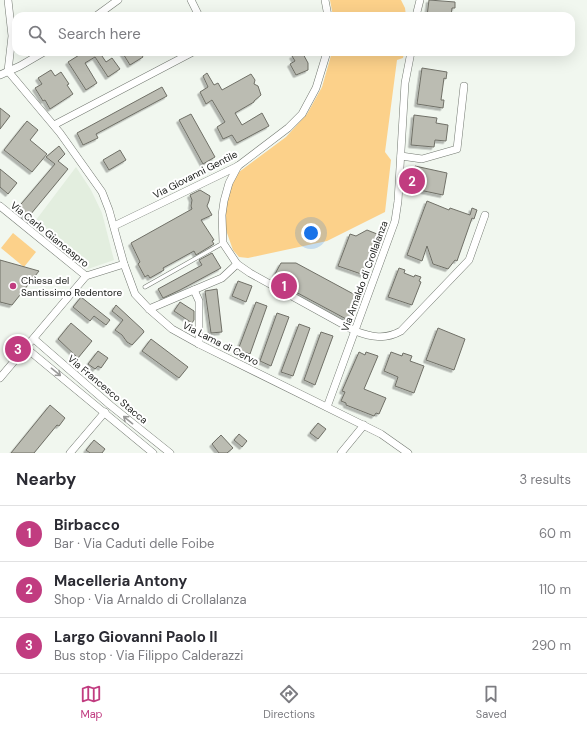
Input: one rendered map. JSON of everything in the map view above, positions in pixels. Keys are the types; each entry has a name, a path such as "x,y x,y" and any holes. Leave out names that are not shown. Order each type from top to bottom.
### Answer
{"street":[{"path":"8,0 12,36 8,71"},
{"path":"102,12 118,0"},
{"path":"191,0 197,12"},
{"path":"325,0 327,12"},
{"path":"417,12 419,1"},
{"path":"0,75 37,56"},
{"path":"54,125 185,56"},
{"name":"Via Giovanni Gentile","path":"114,226 238,166 288,128 302,114 316,88 326,56"},
{"name":"Via Arnaldo di Crollalanza","path":"327,407 395,221 398,201 405,83 410,56"},
{"name":"Via Lama di Cervo","path":"8,71 54,125 102,192 114,226 124,264 135,294 149,309 172,329 199,344 364,425 381,434 408,453"},
{"path":"400,156 422,159 457,149 464,86"},
{"path":"238,166 229,183 222,215 223,243 237,264 250,273 355,331 366,335 380,337 394,335 401,331 469,260 485,215"},
{"name":"Via Carlo Giancaspro","path":"0,206 86,276"},
{"path":"0,378 86,276 124,264"},
{"path":"149,309 222,278 237,264"},
{"path":"194,290 199,301 199,344"},
{"name":"Via Francesco Stacca","path":"34,339 110,405 170,453"},
{"name":"Via Francesco Stacca","path":"26,348 153,453"},
{"path":"70,453 105,412"},
{"path":"341,453 364,425"}],"lane":[{"path":"145,287 223,243"}],"shaded area":[{"path":"330,0 401,0 406,12 332,12"},
{"path":"331,56 403,56 403,58 397,60 385,152 391,160 385,212 327,241 248,258 239,257 233,250 224,221 229,190 239,172 286,137 307,114 322,87"},
{"path":"76,167 91,190 102,213 114,260 88,269 33,224"},
{"path":"13,233 36,252 24,267 1,248"}],"building":[{"path":"429,0 455,2 455,8 452,8 452,12 428,12"},
{"path":"78,56 102,56 106,62 112,58 120,69 108,77 95,57 85,63 97,83 86,90 68,62"},
{"path":"124,56 142,56 143,57 130,65"},
{"path":"292,56 304,56 308,63 308,70 296,75 290,64 295,61"},
{"path":"422,68 447,72 446,79 444,78 441,100 444,100 443,108 417,104"},
{"path":"51,70 55,76 61,72 69,84 67,85 73,94 50,109 35,88 42,84 38,78"},
{"path":"207,73 214,85 218,83 222,90 251,74 255,80 254,84 258,86 261,95 254,102 235,113 242,125 262,113 269,126 237,143 232,135 223,139 217,127 225,122 212,100 206,104 200,92 208,87 203,76"},
{"path":"162,87 167,96 96,134 98,138 83,145 77,133"},
{"path":"0,108 10,116 0,129"},
{"path":"191,114 215,157 203,164 179,120"},
{"path":"414,115 437,118 436,123 448,125 446,141 435,140 434,147 411,145"},
{"path":"27,121 38,130 30,140 47,154 32,172 4,150"},
{"path":"59,146 65,154 58,161 68,169 30,215 33,218 30,222 16,210 55,164 46,157"},
{"path":"120,150 126,160 109,170 103,160"},
{"path":"415,166 447,173 443,195 410,188"},
{"path":"0,169 17,183 8,194 0,187"},
{"path":"200,190 210,196 207,206 212,215 201,220 214,240 212,241 214,244 196,255 194,251 163,268 164,270 150,278 148,275 145,277 138,264 140,262 131,243 192,209 192,200 190,195"},
{"path":"427,201 449,210 450,208 470,215 472,208 477,210 474,219 472,218 457,261 455,260 448,269 433,264 427,246 422,261 407,255"},
{"path":"367,230 382,236 367,276 338,266 350,234 356,236"},
{"path":"212,253 221,268 163,298 158,289 202,265 199,260"},
{"name":"Chiesa del Santissimo Redentore","path":"0,260 39,271 12,305 0,302"},
{"path":"281,263 296,263 359,297 351,318 348,320 279,283 275,274"},
{"path":"399,268 405,270 404,273 414,277 415,275 421,277 419,281 421,282 412,305 388,297"},
{"path":"238,281 252,286 246,302 232,296"},
{"path":"217,289 222,332 211,333 205,291"},
{"path":"81,297 110,320 106,325 94,316 90,321 73,307"},
{"path":"180,302 194,311 194,320 192,323 174,311"},
{"path":"256,302 267,306 250,354 238,350"},
{"path":"116,305 144,332 132,345 115,330 123,320 112,311"},
{"path":"277,313 289,317 271,366 260,361"},
{"path":"71,323 92,341 78,358 58,339"},
{"path":"299,324 310,328 293,376 281,372"},
{"path":"438,328 465,339 454,370 426,360"},
{"path":"321,332 333,336 315,385 304,380"},
{"path":"151,339 188,367 179,378 142,351"},
{"path":"98,351 108,358 101,368 98,366 95,369 88,364"},
{"path":"359,352 365,355 366,352 378,356 364,389 386,398 379,414 376,413 374,416 346,405 346,403 341,401 345,392 342,391"},
{"path":"391,352 402,356 403,353 412,356 410,361 424,366 414,393 395,386 398,377 384,371"},
{"path":"50,405 65,418 59,426 57,425 34,453 11,453"},
{"path":"318,423 326,429 318,439 310,433"},
{"path":"239,434 247,441 242,447 234,440"},
{"path":"221,435 233,448 227,453 219,453 212,444"},
{"path":"94,440 105,449 102,453 90,453 86,450"}],"place":[{"name":"Macelleria Antony","path":"412,181"},
{"name":"Chiesa del Santissimo Redentore","path":"13,286"},
{"name":"Birbacco","path":"284,286"},
{"name":"Largo Giovanni Paolo II","path":"18,349"}]}
